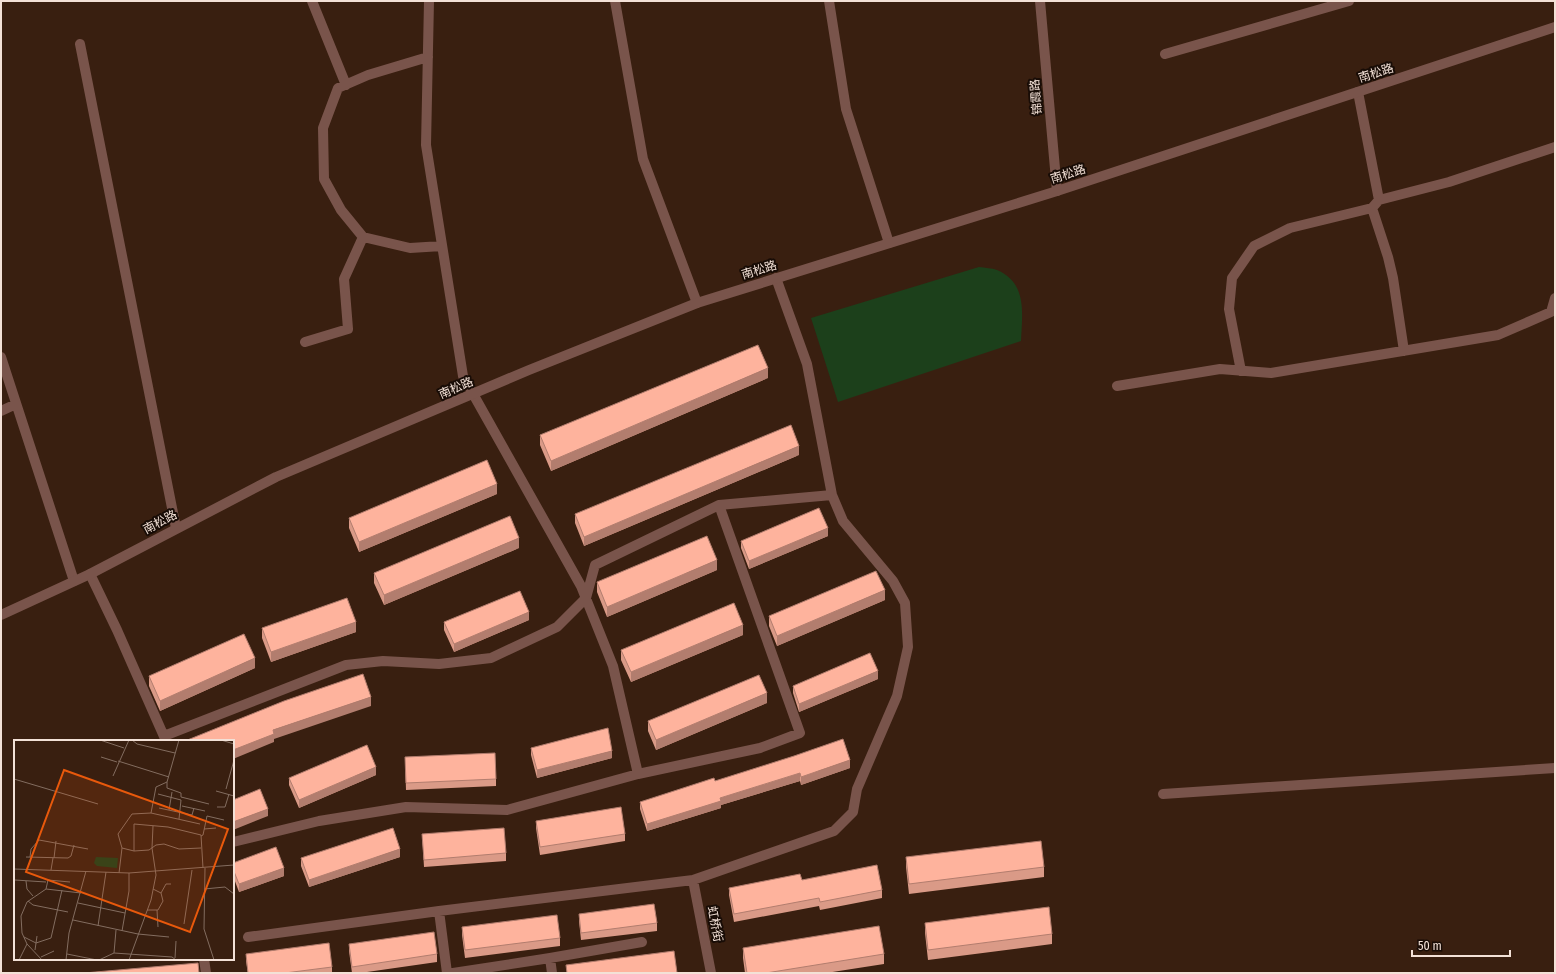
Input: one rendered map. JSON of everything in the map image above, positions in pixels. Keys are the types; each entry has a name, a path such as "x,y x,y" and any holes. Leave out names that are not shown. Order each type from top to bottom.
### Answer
{"street":[{"path":"312,1 346,85"},
{"path":"429,1 426,145 463,376 472,395 581,586 613,666 638,774"},
{"path":"615,1 643,159 697,303"},
{"path":"829,1 846,109 889,243"},
{"name":"锦霞路","path":"1040,1 1057,191"},
{"path":"1165,54 1350,1"},
{"name":"南松路","path":"1,615 90,574 276,477 530,370 697,303 1057,191 1555,27"},
{"path":"80,44 176,528"},
{"path":"428,56 368,75 338,88 323,128 324,179 340,210 363,237 410,248 442,246"},
{"path":"1358,92 1375,204 1393,278 1404,351"},
{"path":"1241,371 1229,309 1232,278 1254,246 1290,228 1449,182 1555,147"},
{"path":"305,342 348,329 344,279 363,237"},
{"path":"248,936 693,880 834,831 853,812 857,789 897,696 908,647 905,603 893,581 843,521 832,495 807,364 776,278"},
{"path":"1117,386 1220,369 1271,373 1498,335 1551,312 1555,298"},
{"path":"1,357 74,581"},
{"path":"1,411 16,404"},
{"path":"90,574 118,630 165,738 346,665 383,661 439,664 491,658 556,627 586,598 595,565 719,505 832,495"},
{"path":"234,842 319,821 406,806 507,810 638,774 760,748 800,733 719,505"},
{"path":"1163,794 1555,768"},
{"name":"虹桥街","path":"693,880 711,973"},
{"path":"439,911 447,973"},
{"path":"453,973 642,942"},
{"path":"550,958 552,973"},
{"path":"204,960 206,973"}],"green space":[{"path":"979,267 997,270 1007,276 1014,283 1021,301 1021,341 838,402 811,318"}],"building":[{"path":"758,345 768,368 551,461 540,435"},
{"path":"791,425 799,446 584,537 575,514"},
{"path":"487,460 497,484 359,542 349,518"},
{"path":"819,508 828,528 749,561 741,541"},
{"path":"510,516 519,538 384,595 374,573"},
{"path":"707,536 717,560 607,607 597,582"},
{"path":"876,571 885,590 777,636 769,616"},
{"path":"520,591 529,612 454,644 444,622"},
{"path":"347,598 356,622 271,652 262,628"},
{"path":"734,603 743,625 631,672 621,650"},
{"path":"244,634 255,658 160,701 149,676"},
{"path":"870,653 878,671 799,704 793,686"},
{"path":"363,674 371,697 273,730 274,734 234,750 234,740 187,740 284,701"},
{"path":"759,675 767,693 656,740 648,721"},
{"path":"608,728 612,751 537,770 531,748"},
{"path":"843,739 850,760 801,777 800,773 720,798 721,801 647,824 640,802 714,778 715,781"},
{"path":"367,745 376,767 299,800 289,778"},
{"path":"495,753 496,779 406,783 405,757"},
{"path":"260,789 268,809 234,822 234,800"},
{"path":"621,807 625,834 540,847 536,821"},
{"path":"393,828 400,849 309,880 301,858"},
{"path":"504,828 506,853 424,860 422,834"},
{"path":"1041,841 1044,867 909,884 906,857"},
{"path":"276,847 284,868 239,884 234,872 234,863"},
{"path":"877,865 882,890 820,902 819,898 734,914 729,888 800,874 802,880"},
{"path":"654,904 657,923 581,933 579,914"},
{"path":"1049,907 1052,934 928,950 925,923"},
{"path":"557,915 560,938 465,950 462,927"},
{"path":"879,926 884,954 766,973 747,973 743,948"},
{"path":"434,932 437,954 352,967 349,944"},
{"path":"329,943 332,967 285,973 248,973 246,954"},
{"path":"674,951 677,973 567,973 566,965"},
{"path":"198,963 199,973 84,973"}]}
